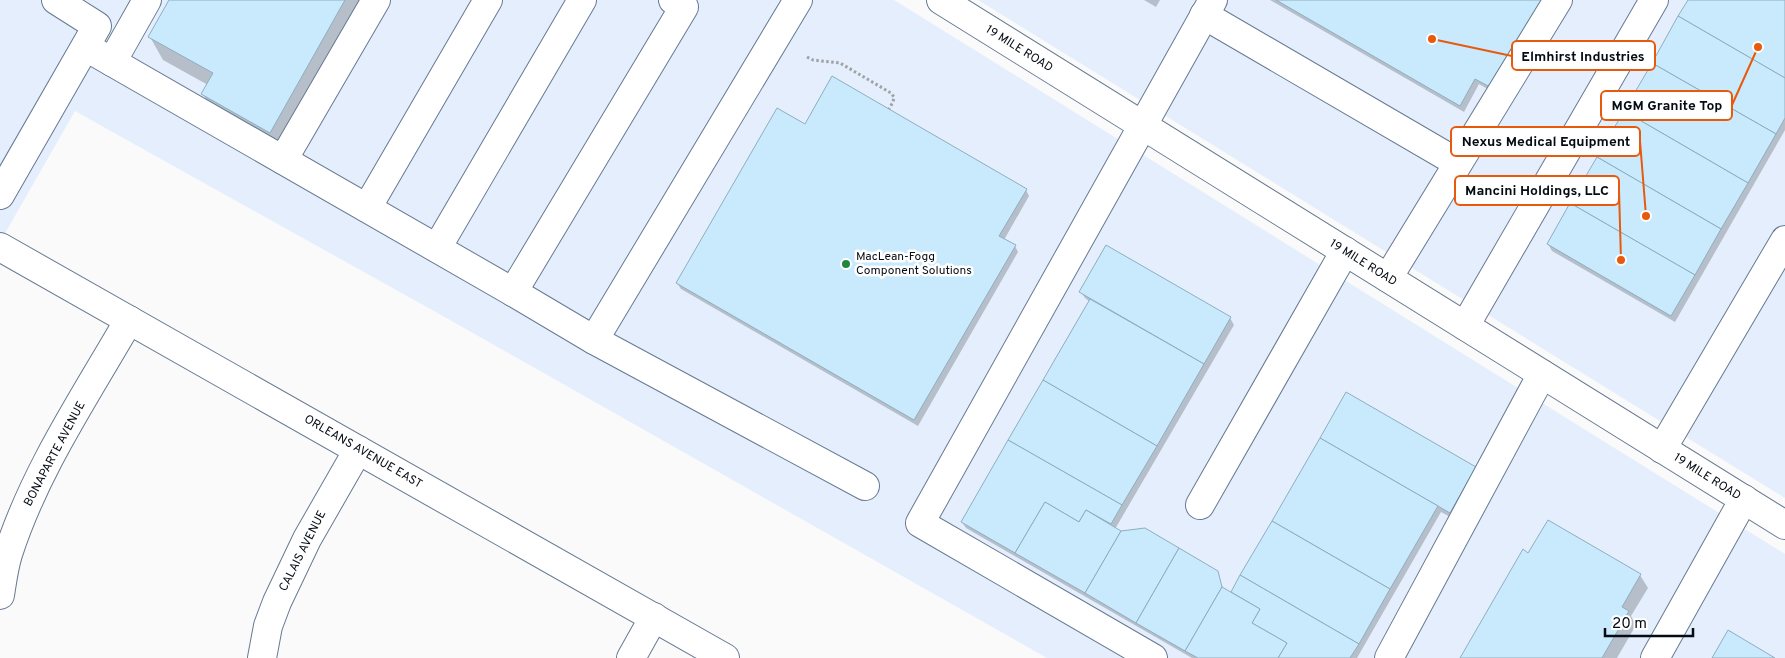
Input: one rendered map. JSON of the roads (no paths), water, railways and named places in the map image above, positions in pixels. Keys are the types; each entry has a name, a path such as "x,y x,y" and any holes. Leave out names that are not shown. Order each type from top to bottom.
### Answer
{"street":[{"path":"0,195 97,26 56,0"},
{"path":"112,62 147,0"},
{"path":"283,160 376,0"},
{"path":"367,208 488,0"},
{"path":"437,248 582,0"},
{"path":"513,292 684,7 673,0"},
{"path":"594,340 798,0"},
{"name":"19 MILE ROAD","path":"941,0 1785,525"},
{"path":"1388,278 1558,0"},
{"path":"1465,326 1654,0"},
{"path":"1153,658 920,523 1208,8 1458,163"},
{"path":"86,47 594,340 865,486"},
{"path":"1662,449 1785,240"},
{"name":"ORLEANS AVENUE EAST","path":"0,247 725,658"},
{"path":"1200,505 1345,251"},
{"name":"BONAPARTE AVENUE","path":"0,595 7,555 28,502 58,443 130,320"},
{"path":"1390,658 1542,374"},
{"name":"CALAIS AVENUE","path":"262,658 268,626 277,602 307,539 358,450"},
{"path":"1655,658 1744,499"},
{"path":"631,658 654,617"}],"place":[{"name":"Elmhirst Industries","path":"1432,39"},
{"name":"MGM Granite Top","path":"1758,47"},
{"name":"Nexus Medical Equipment","path":"1646,216"},
{"name":"Mancini Holdings, LLC","path":"1621,260"},
{"name":"MacLean-Fogg Component Solutions","path":"846,264"}]}
